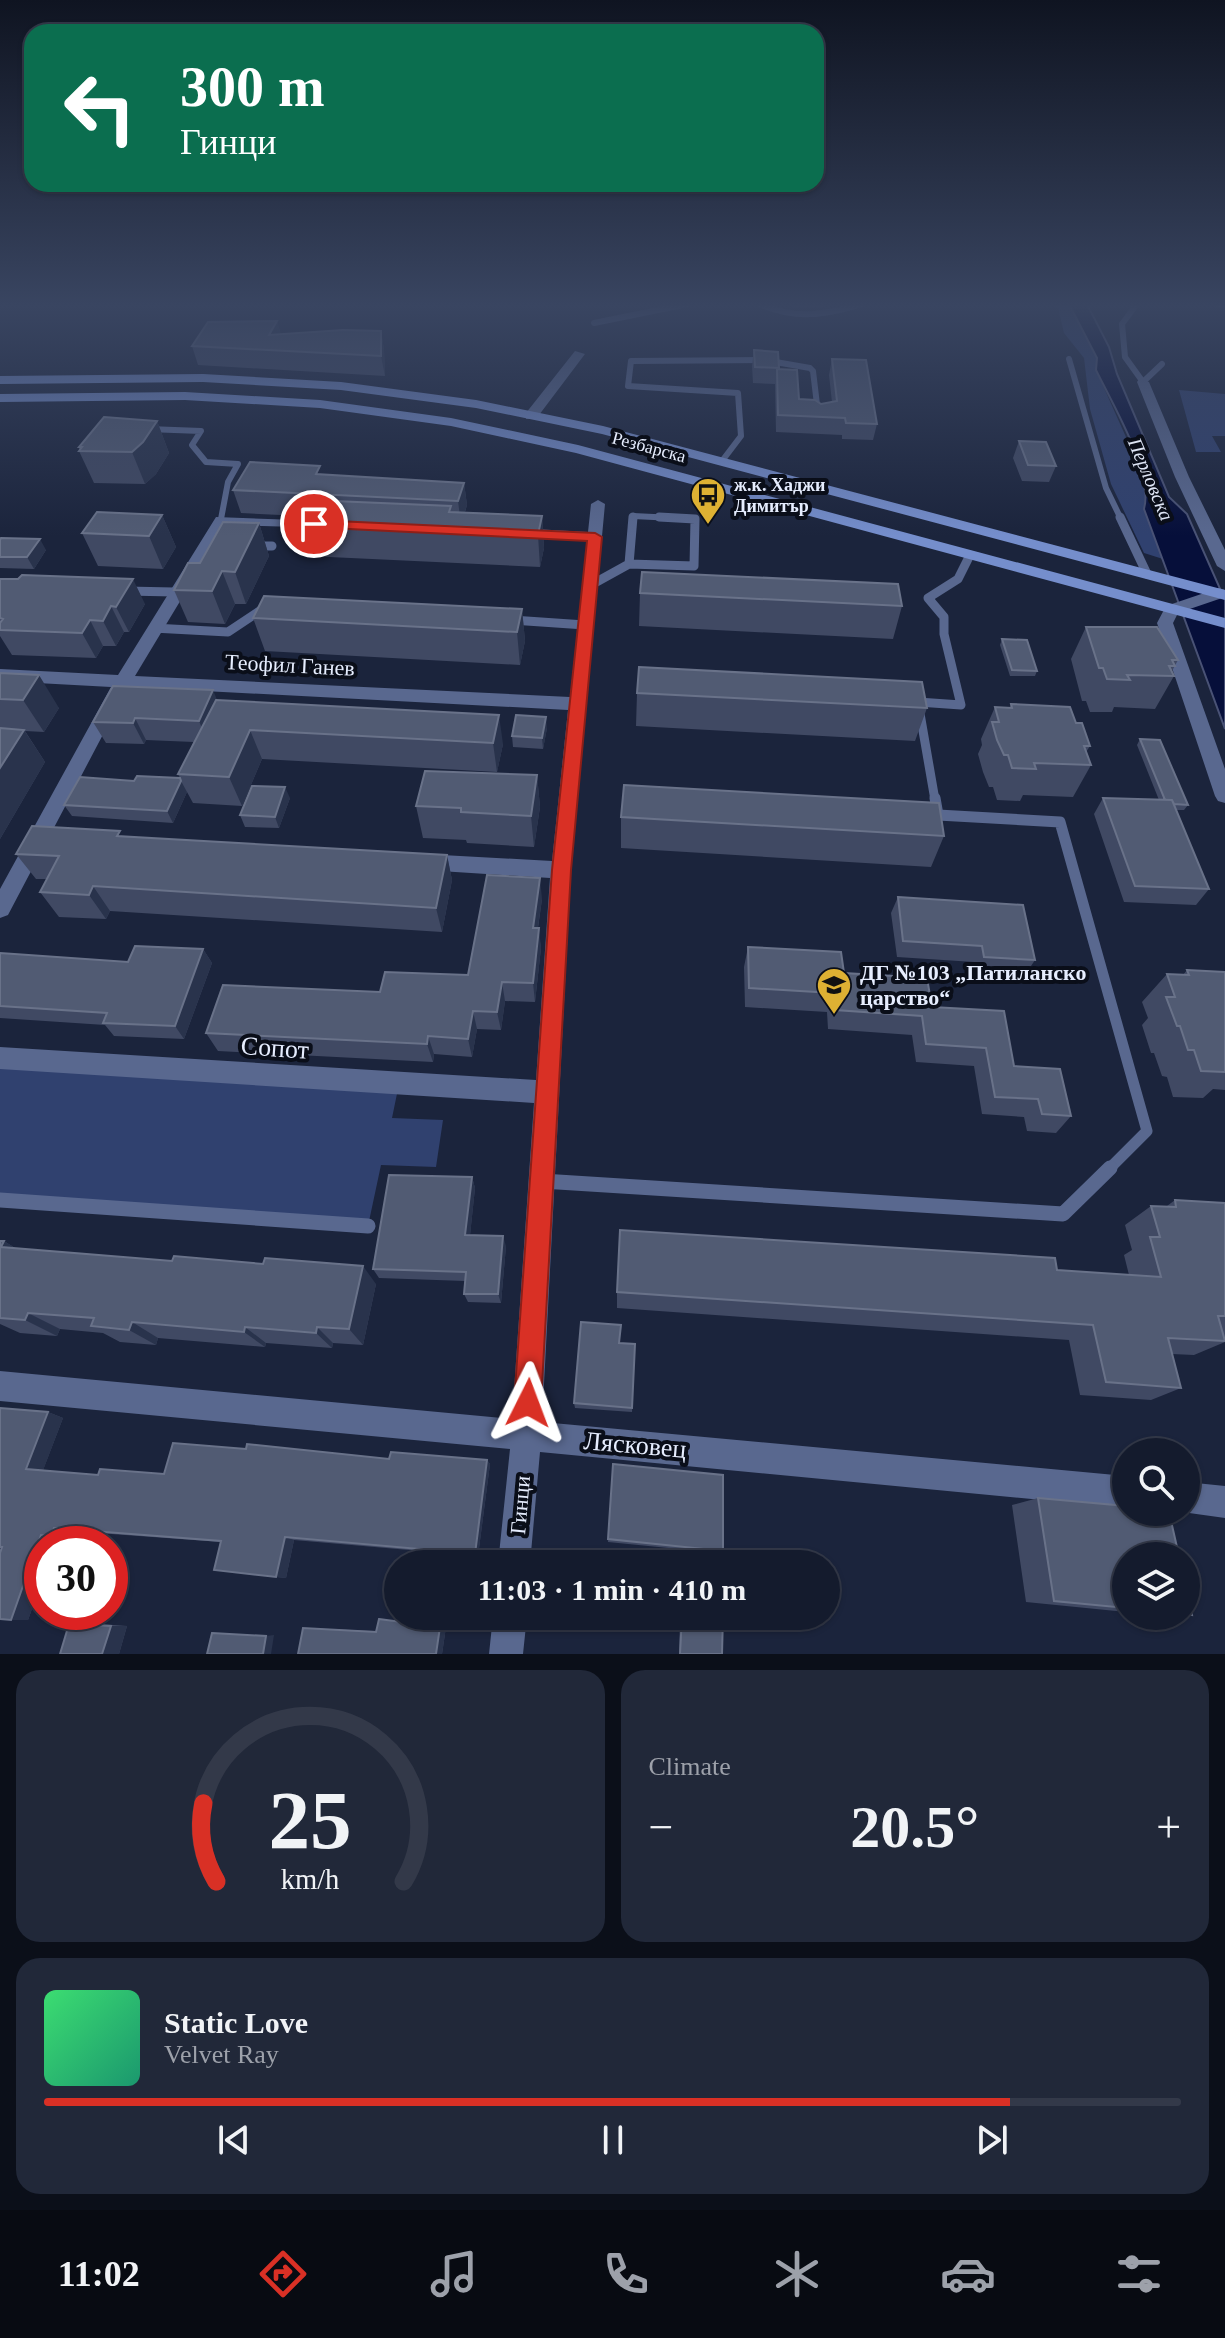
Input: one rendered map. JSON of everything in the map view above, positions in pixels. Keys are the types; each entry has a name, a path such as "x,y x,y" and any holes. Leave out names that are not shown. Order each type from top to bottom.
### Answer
{"street":[{"name":"Резбарска","path":"258,381 341,386 476,404 603,430 1222,594"},
{"path":"531,416 558,381"},
{"path":"1143,382 1182,477 1225,566"},
{"name":"Резбарска","path":"0,398 185,396 320,404 451,422 578,449 1225,623"},
{"name":"Гинци","path":"515,1550 526,1435 539,1181 561,870 598,504"},
{"path":"0,909 45,841 123,681 153,628 174,592 210,544 221,520 345,526"},
{"path":"501,533 595,537"},
{"path":"1222,594 1172,610 1165,623 1225,796"},
{"name":"Теофил Ганев","path":"0,675 577,704"},
{"path":"403,861 561,870"},
{"name":"Сопот","path":"0,1058 547,1092"},
{"name":"Лясковец","path":"0,1386 1112,1491"},
{"path":"1200,1499 1225,1502"},
{"path":"506,1654 509,1630"}],"lane":[{"path":"629,381 628,386 632,387 738,393 741,436 722,461"},
{"path":"814,381 818,414"},
{"path":"1075,381 1106,488 1147,574"},
{"path":"138,429 201,431 192,445 206,462 238,464 228,482 221,520"},
{"path":"591,585 629,564 694,566 695,519 633,516 629,564"},
{"path":"245,545 272,546"},
{"path":"539,1181 1063,1214 1147,1131 1060,822 938,815 918,702 961,705 944,634 944,617 928,598 958,579 970,555"},
{"path":"111,591 174,592"},
{"path":"153,628 228,632 275,601"},
{"path":"496,616 520,622 585,625"},
{"path":"0,1200 368,1226"}],"shaded area":[{"path":"1087,381 1101,381 1142,473 1148,494 1144,509 1163,559 1144,553 1111,484 1090,409"},
{"path":"1179,390 1225,394 1225,436 1212,436 1221,452 1196,452"},
{"path":"0,1058 399,1084 392,1118 443,1120 436,1167 381,1165 368,1226 0,1200"}],"water":[{"name":"Перловска","path":"1102,381 1120,381 1169,497 1187,514 1225,600 1225,729 1144,509 1146,494 1143,477 1121,420"}],"building":[{"path":"777,381 798,381 799,399 815,400 821,404 837,401 835,381 870,381 877,424 846,423 845,418 778,415"},
{"path":"104,417 157,421 132,452 79,451"},
{"path":"1019,441 1046,442 1056,466 1028,465"},
{"path":"250,462 320,466 316,474 464,483 458,501 233,490"},
{"path":"310,500 451,506 449,512 542,516 538,535 299,524"},
{"path":"97,512 162,515 149,536 82,533"},
{"path":"223,522 259,523 235,572 222,571 212,591 174,590 188,563 200,563"},
{"path":"1,538 40,539 27,557 0,557"},
{"path":"642,572 898,584 902,606 640,593"},
{"path":"22,575 133,579 116,607 111,606 103,621 90,620 82,633 0,630 3,619 0,618 0,579 18,579"},
{"path":"264,596 522,609 517,632 253,618"},
{"path":"1086,627 1157,627 1178,660 1172,660 1175,666 1169,666 1174,676 1127,675 1130,680 1107,679 1103,668 1099,668"},
{"path":"1002,639 1027,640 1037,671 1012,670"},
{"path":"639,667 922,682 927,708 637,693"},
{"path":"0,673 39,675 23,700 0,699"},
{"path":"113,686 213,690 199,721 135,718 133,723 93,722"},
{"path":"216,700 499,715 493,743 250,730 229,777 178,774"},
{"path":"1011,704 1070,707 1076,723 1082,723 1090,746 1084,746 1091,765 1034,763 1036,769 1012,768 1008,755 1004,755 997,740 992,722 999,722 995,707 1012,708"},
{"path":"516,715 546,717 542,738 512,736"},
{"path":"0,728 24,730 0,768"},
{"path":"1140,739 1160,740 1188,805 1165,800"},
{"path":"425,771 537,775 531,816 416,806"},
{"path":"137,776 180,778 167,811 64,805 80,777 134,781"},
{"path":"624,785 939,803 944,836 621,817"},
{"path":"252,786 285,787 275,817 240,815"},
{"path":"1103,798 1172,800 1209,889 1135,886"},
{"path":"32,826 120,831 117,836 447,855 436,908 93,886 89,895 40,892 59,856 16,854"},
{"path":"487,875 540,878 533,928 539,928 533,983 502,982 497,1012 473,1011 468,1039 428,1036 427,1044 206,1033 223,985 380,992 385,972 468,975"},
{"path":"898,897 1023,905 1035,960 984,957 982,946 903,941"},
{"path":"135,946 203,949 175,1026 103,1023 107,1013 0,1006 0,953 128,962"},
{"path":"748,947 841,952 844,973 927,978 932,1007 1004,1011 1014,1066 1060,1069 1071,1116 1042,1114 1038,1099 995,1097 986,1048 926,1044 922,1016 835,1010 833,993 749,988"},
{"path":"1187,970 1225,972 1225,1072 1201,1071 1194,1050 1188,1050 1166,997 1175,997 1167,974 1189,975"},
{"path":"389,1175 472,1177 465,1235 503,1236 498,1294 464,1294 466,1272 373,1269"},
{"path":"1175,1200 1225,1203 1225,1316 1218,1316 1225,1341 1168,1338 1181,1388 1106,1382 1093,1325 617,1292 620,1230 1055,1258 1057,1270 1161,1277 1150,1237 1160,1237 1151,1206 1176,1207"},
{"path":"0,1241 4,1241 1,1247 172,1261 174,1256 263,1264 265,1258 363,1266 349,1329 317,1327 316,1333 245,1327 244,1332 132,1322 129,1330 91,1326 94,1318 28,1313 25,1320 0,1318"},
{"path":"581,1322 621,1325 619,1343 635,1344 632,1408 574,1403"},
{"path":"0,1408 48,1412 26,1469 98,1475 100,1469 164,1474 173,1443 246,1449 247,1444 389,1459 391,1452 487,1460 476,1550 430,1550 285,1537 276,1577 214,1570 221,1541 128,1534 128,1526 24,1526 24,1583 11,1620 0,1619"},
{"path":"613,1464 723,1475 723,1550 608,1539"},
{"path":"1038,1498 1112,1505 1112,1526 1172,1526 1176,1542 1112,1542 1112,1607 1054,1601"},
{"path":"379,1619 384,1620 384,1630 440,1630 436,1654 298,1654 303,1628 376,1632"},
{"path":"67,1630 110,1630 102,1654 60,1654"},
{"path":"681,1630 723,1630 722,1654 680,1654"},
{"path":"212,1633 266,1636 263,1654 207,1654"}],"place":[{"name":"ж.к. Хаджи Димитър","path":"708,526"},
{"name":"ДГ №103 „Патиланско царство“","path":"834,1016"}],"route":[{"path":"314,524 595,537 561,870 539,1181 528,1403"}]}
